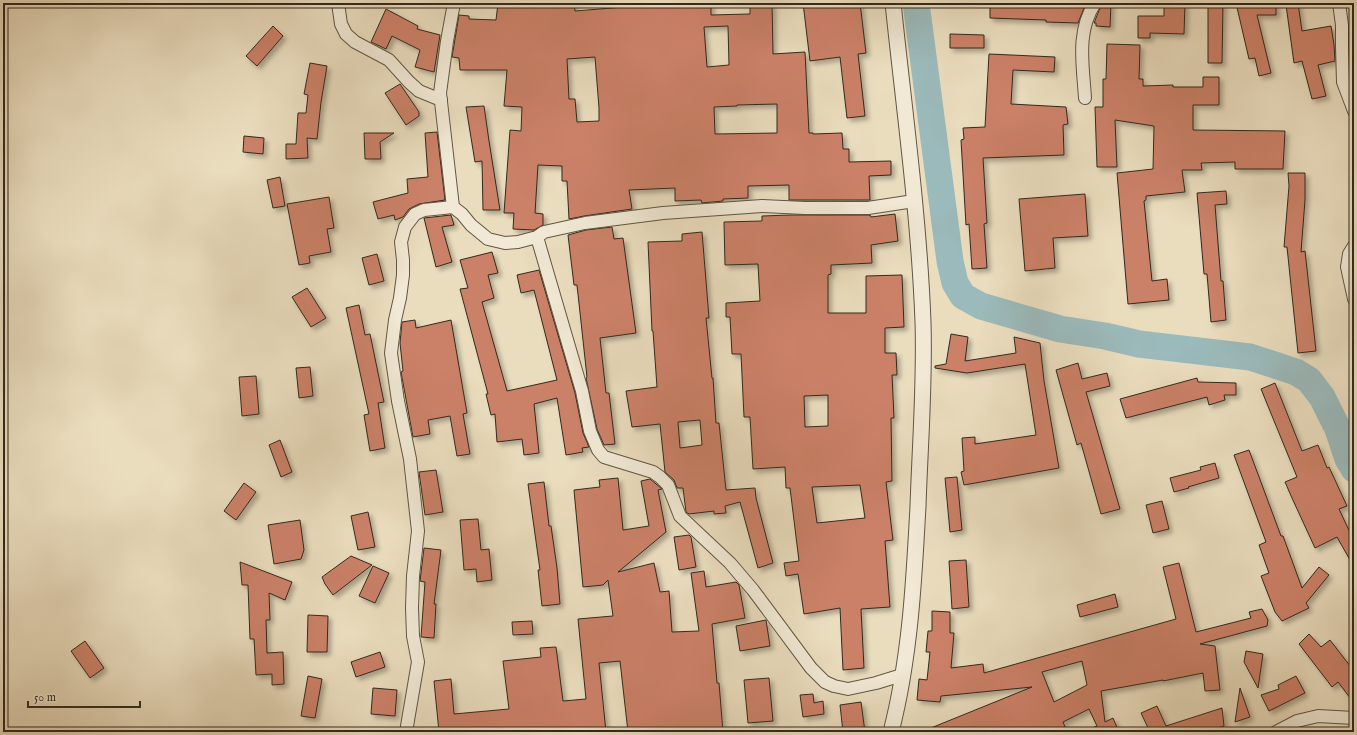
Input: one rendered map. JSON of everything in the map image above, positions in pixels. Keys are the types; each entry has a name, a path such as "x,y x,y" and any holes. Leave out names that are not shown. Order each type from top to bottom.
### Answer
{"street":[{"path":"338,3 341,24 346,34 355,42 389,60 419,91 441,100"},
{"path":"452,207 440,93 454,3"},
{"path":"891,732 898,702 911,621 920,463 923,324 914,201 893,3"},
{"path":"1085,98 1082,46 1083,30 1090,10 1095,3"},
{"path":"1339,3 1342,25 1344,82 1354,111"},
{"path":"406,732 418,662 413,636 412,608 413,576 418,531 410,459 398,401 391,353 403,275 401,242 405,227 415,214 424,210 452,207 462,214 471,225 488,239 505,243 537,237 544,232 585,223 663,213 762,206 868,208 914,201"},
{"path":"537,237 582,391 590,431 598,450 604,457 653,472 668,485 680,516 730,563 748,584 811,668 825,682 834,686 848,689 876,683 902,675"},
{"path":"1354,246 1349,254 1347,266 1354,299"},
{"path":"1276,732 1297,721 1318,716 1354,718"}],"building":[{"path":"498,3 574,3 575,11 624,7 649,3 711,3 711,15 750,14 750,3 772,3 773,54 805,52 809,133 842,133 843,149 849,149 849,162 891,161 891,175 869,176 870,200 789,200 789,185 748,186 748,198 723,199 723,201 702,203 701,200 675,201 675,188 629,190 632,209 569,219 567,181 562,181 562,166 538,165 535,213 543,214 543,225 534,230 513,229 514,213 504,213 510,130 521,131 522,107 504,106 507,70 460,70 459,58 452,57 459,15 469,16 469,19 496,20","holes":["728,26 729,65 707,67 704,27","595,57 599,121 577,122 575,99 569,99 567,59","777,104 777,133 715,134 714,107"]},
{"path":"803,3 860,3 866,53 858,54 865,116 847,118 840,57 810,61"},
{"path":"990,3 1086,3 1078,23 990,18"},
{"path":"1102,3 1111,3 1110,27 1096,26 1096,23 1094,23"},
{"path":"1164,3 1185,3 1184,34 1150,33 1150,38 1138,38 1138,16 1164,16"},
{"path":"1208,3 1223,3 1222,63 1208,63"},
{"path":"1236,3 1276,3 1276,15 1257,15 1271,73 1259,76 1255,58 1249,59"},
{"path":"1298,3 1302,31 1331,26 1335,61 1318,65 1326,96 1312,99 1302,61 1294,63 1286,5"},
{"path":"386,9 418,26 417,29 440,35 434,72 415,67 420,50 392,36 386,49 371,42"},
{"path":"273,26 283,36 257,66 246,56"},
{"path":"950,34 984,35 984,48 950,48"},
{"path":"1107,44 1140,45 1139,79 1143,79 1143,86 1173,85 1173,87 1203,87 1203,77 1219,77 1219,105 1193,105 1193,130 1285,131 1283,169 1235,169 1235,162 1201,163 1202,170 1182,170 1185,192 1146,196 1146,200 1144,201 1152,281 1167,279 1169,300 1128,304 1117,173 1153,169 1154,126 1115,120 1117,167 1097,167 1095,107 1103,107 1103,79 1106,79"},
{"path":"989,54 1055,57 1054,72 1013,70 1011,104 1066,107 1068,124 1063,125 1064,155 983,158 987,223 984,224 987,268 972,269 969,224 966,225 961,140 964,139 963,128 985,127"},
{"path":"310,63 327,66 317,139 307,138 308,158 286,159 286,144 296,144 298,113 306,113 308,95 304,94"},
{"path":"400,84 419,112 419,116 406,125 385,93"},
{"path":"484,106 500,210 483,210 482,161 475,162 466,107"},
{"path":"437,132 445,200 419,204 409,209 403,217 395,220 394,215 378,219 373,202 408,193 407,179 428,177 425,133"},
{"path":"364,133 394,133 380,142 381,159 365,159"},
{"path":"244,136 264,138 263,154 243,152"},
{"path":"1288,173 1305,173 1305,200 1301,252 1305,251 1316,351 1298,353 1287,247 1284,247 1289,186"},
{"path":"280,177 285,206 273,208 267,180"},
{"path":"1226,191 1227,204 1215,205 1221,281 1223,281 1226,320 1211,322 1207,274 1204,274 1197,193"},
{"path":"1085,194 1088,236 1053,238 1055,268 1025,271 1019,199"},
{"path":"329,197 334,228 327,229 331,252 309,256 310,263 299,265 287,204"},
{"path":"895,214 898,241 871,245 872,263 831,265 831,274 828,275 828,313 866,313 866,276 902,275 904,327 885,328 885,353 896,353 897,375 892,375 894,418 891,418 892,481 886,482 893,540 885,541 890,607 861,609 864,668 843,670 840,608 804,614 798,574 786,576 784,563 799,561 790,488 786,488 785,467 753,469 750,417 744,417 741,354 732,354 730,317 726,317 726,303 760,301 758,264 725,265 724,222 762,221 762,216 790,215 870,215 871,217","holes":["828,395 828,426 805,427 804,396","860,485 865,518 817,523 812,487"]},
{"path":"451,215 454,225 442,227 452,262 436,267 424,218"},
{"path":"612,227 614,239 623,238 636,333 600,338 606,393 609,393 615,444 604,445 597,429 586,378 577,285 574,285 568,235 586,230"},
{"path":"702,232 709,318 706,318 713,378 716,423 719,423 726,490 755,488 756,498 773,563 758,568 740,502 725,506 726,513 714,514 714,511 689,514 686,512 683,488 677,488 674,480 665,472 660,424 632,427 626,391 657,387 652,331 648,242 682,241 682,234","holes":["700,420 702,445 680,448 678,422"]},
{"path":"492,252 498,273 488,275 494,298 482,302 507,391 557,380 534,290 521,293 517,275 539,270 575,393 583,433 589,447 582,448 583,452 566,455 557,398 534,404 539,453 524,455 522,439 497,442 495,414 491,415 486,394 488,394 460,289 468,288 460,260"},
{"path":"377,254 384,281 369,285 362,258"},
{"path":"307,288 326,318 311,327 292,297"},
{"path":"359,305 365,335 370,334 384,402 378,403 385,448 370,451 364,415 369,414 346,308"},
{"path":"415,320 416,328 451,320 467,413 463,414 470,454 457,456 450,416 428,420 430,434 413,437 401,372 403,371 400,343 402,322"},
{"path":"951,334 968,337 965,361 1016,353 1014,337 1040,343 1044,381 1059,468 964,485 961,472 964,471 962,438 975,437 975,444 1036,435 1025,364 967,373 935,368 935,366 946,364"},
{"path":"1078,363 1082,379 1107,373 1110,386 1086,392 1120,509 1101,514 1081,443 1077,445 1056,370"},
{"path":"310,367 313,396 299,398 296,368"},
{"path":"256,376 259,414 242,416 239,377"},
{"path":"1197,378 1198,382 1236,383 1236,395 1224,395 1225,400 1209,405 1207,397 1126,418 1120,399"},
{"path":"1275,383 1302,451 1318,445 1327,468 1329,467 1347,506 1339,509 1354,541 1354,567 1337,537 1315,548 1285,482 1297,477 1261,389"},
{"path":"280,440 292,472 281,477 269,445"},
{"path":"1249,450 1302,588 1319,567 1329,575 1306,603 1309,608 1282,621 1275,612 1261,576 1269,573 1259,545 1266,542 1234,455"},
{"path":"1215,463 1219,478 1174,492 1170,478 1201,470 1200,467"},
{"path":"436,470 443,512 425,515 419,472"},
{"path":"957,477 962,530 950,532 945,478"},
{"path":"618,478 623,530 649,526 641,481 650,479 662,489 658,490 666,532 618,572 654,563 660,592 669,591 672,632 699,631 691,573 704,571 706,587 736,582 739,585 745,618 712,624 723,732 628,732 620,661 599,663 606,732 439,732 434,681 451,679 454,714 509,709 503,661 541,657 540,648 556,647 563,701 586,699 578,619 613,616 608,580 603,585 583,587 574,490 600,487 599,480"},
{"path":"544,482 549,526 551,526 557,568 560,604 542,606 538,570 540,570 528,484"},
{"path":"244,483 256,492 236,520 224,511"},
{"path":"1162,501 1169,529 1153,533 1146,505"},
{"path":"368,512 375,547 358,550 351,516"},
{"path":"478,519 481,550 489,549 492,580 477,582 476,569 464,570 460,520"},
{"path":"300,520 304,550 301,559 274,564 268,525"},
{"path":"689,535 691,537 696,567 679,570 674,537"},
{"path":"424,548 441,550 434,604 436,604 434,638 421,637 425,582 420,581"},
{"path":"351,556 372,565 333,595 322,577"},
{"path":"966,560 969,607 952,609 949,561"},
{"path":"240,562 292,582 285,600 269,593 270,620 266,620 267,653 283,652 284,684 272,685 272,674 256,675 254,639 250,639 248,585 242,585"},
{"path":"1179,563 1196,632 1251,618 1249,612 1262,609 1268,620 1267,626 1200,644 1215,646 1220,690 1205,691 1203,673 1101,691 1105,722 1113,718 1119,732 1082,732 1097,726 1089,709 1063,722 1067,732 921,732 1032,687 941,696 940,702 917,700 919,679 927,680 930,652 926,652 928,631 932,631 932,611 950,612 950,633 954,633 951,668 983,664 984,673 1176,619 1163,567","holes":["1082,661 1087,685 1054,702 1042,672"]},
{"path":"373,566 389,573 375,603 359,596"},
{"path":"1115,594 1118,607 1080,617 1077,605"},
{"path":"308,615 328,616 327,652 307,652"},
{"path":"766,620 770,646 740,651 736,626"},
{"path":"532,621 533,634 513,635 512,622"},
{"path":"1309,634 1321,647 1330,640 1354,671 1354,703 1338,682 1332,687 1299,644"},
{"path":"85,641 104,668 90,678 71,651"},
{"path":"1246,651 1263,654 1258,688 1244,662"},
{"path":"380,652 385,667 356,677 351,662"},
{"path":"308,676 322,679 315,718 301,716"},
{"path":"1296,676 1305,693 1269,711 1261,695 1279,689 1278,685"},
{"path":"769,678 773,721 748,723 744,680"},
{"path":"373,688 397,690 395,716 371,714"},
{"path":"1240,688 1250,717 1235,722"},
{"path":"813,694 814,703 823,701 824,714 803,717 800,695"},
{"path":"861,702 865,732 843,732 840,705"},
{"path":"1157,706 1166,726 1222,708 1224,726 1205,732 1150,732 1141,713"}],"waterway":[{"path":"916,3 950,261 955,283 963,296 981,306 1060,329 1105,336 1139,344 1250,357 1296,372 1309,380 1322,397 1338,429 1348,459 1354,469"}]}
